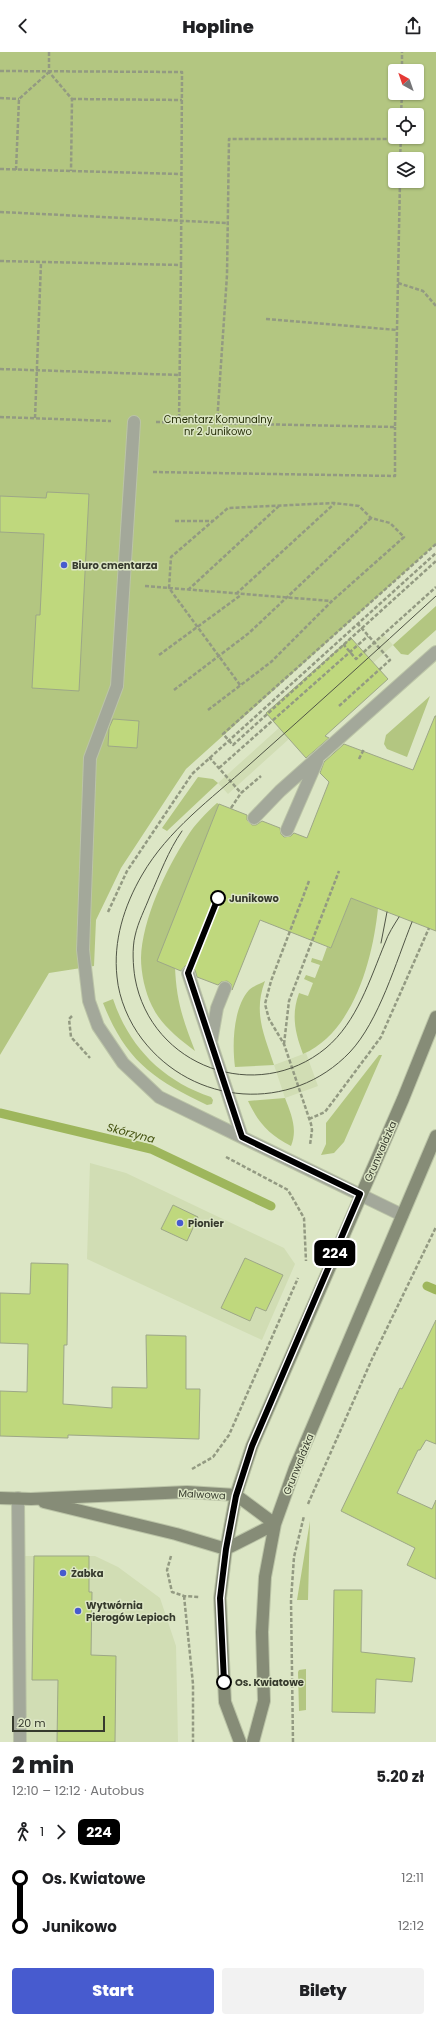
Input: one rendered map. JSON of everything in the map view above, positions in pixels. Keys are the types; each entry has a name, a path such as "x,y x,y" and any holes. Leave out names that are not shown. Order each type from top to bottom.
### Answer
{"street":[{"name":"Grunwaldzka","path":"240,1742 225,1702 220,1598 226,1549 236,1496 252,1446 360,1194 403,1099 436,1017"},
{"name":"Grunwaldzka","path":"253,1742 264,1701 263,1599 265,1577 275,1524 295,1468 436,1136"},
{"name":"Malwowa","path":"0,1498 31,1499 187,1492 236,1496 275,1524"},
{"name":"Malwowa","path":"31,1499 176,1534 226,1549"},
{"path":"226,1549 275,1524"}],"lane":[{"path":"134,422 117,686 90,758 83,950 89,1001 98,1026 123,1064 159,1096 402,1215"},
{"path":"254,818 275,796 436,652"},
{"path":"287,830 318,759"},
{"path":"188,973 242,1137"},
{"path":"211,1043 217,1008 225,988"},
{"path":"18,1498 20,1742"}],"path":[{"path":"49,52 49,72 72,99 71,171"},
{"path":"402,52 402,64"},
{"path":"0,71 182,72 182,220 179,422"},
{"path":"0,98 19,99 49,72"},
{"path":"16,170 19,99"},
{"path":"72,99 182,100"},
{"path":"216,423 227,275 229,139 388,138"},
{"path":"0,169 182,174"},
{"path":"130,471 395,476 394,427 400,188"},
{"path":"0,212 227,223"},
{"path":"0,261 181,265"},
{"path":"35,418 41,263"},
{"path":"398,283 423,290 436,306"},
{"path":"266,319 397,330"},
{"path":"0,369 180,375"},
{"path":"0,417 134,422 394,427"},
{"path":"236,594 334,503"},
{"path":"208,710 271,662 332,602 404,537 390,523 371,518 359,506 334,503 228,508 172,557 169,588 240,685"},
{"path":"188,590 281,505"},
{"path":"174,690 248,633 371,518"},
{"path":"175,521 212,521"},
{"path":"436,544 223,734 233,745 436,562"},
{"path":"106,914 127,871 192,774 436,553"},
{"path":"124,584 332,602"},
{"path":"344,645 356,659 436,587"},
{"path":"159,655 242,594"},
{"path":"336,708 390,660 357,624"},
{"path":"219,768 368,636"},
{"path":"209,757 241,793"},
{"path":"230,808 241,793 265,772"},
{"path":"284,1044 289,1001 339,871"},
{"path":"309,881 271,981 265,1004 269,1019 284,1044 309,1120 312,1130 310,1149"},
{"path":"309,1120 325,1112 381,1037 429,928"},
{"path":"288,1190 304,1218 307,1258 304,1265"},
{"path":"308,1505 372,1358 436,1227"},
{"path":"229,1435 301,1272"},
{"path":"292,1742 291,1600 294,1557 305,1511"},
{"path":"184,1596 193,1684 193,1742"}],"shaded area":[{"path":"383,634 393,645 228,794 218,783"},
{"path":"306,1053 318,1086 285,1098 274,1065"},
{"path":"90,1163 126,1173 284,1248 295,1264 262,1340 87,1259"},
{"path":"25,1556 95,1556 118,1567 160,1598 176,1646 178,1742 24,1742"}],"green space":[{"name":"Cmentarz Komunalny nr 2 Junikowo","path":"0,52 436,52 436,544 186,769 121,868 96,920 94,966 49,973 0,1055"},
{"path":"436,606 436,630 408,655 401,654 393,645"},
{"path":"430,696 407,757 387,749 384,744 386,735"},
{"path":"198,777 213,779 218,783 167,831 162,828"},
{"path":"217,803 219,804 212,822 175,966 181,1010 195,1051 170,1031 156,1013 150,1001 145,989 141,964 142,943 150,911 171,864 190,832"},
{"path":"351,898 378,908 366,970 358,992 336,1029 321,1043 303,1054 295,1024 295,1009 299,993 308,996 313,983 304,979 306,975 315,978 320,965 311,962 312,958 322,961 327,947 331,948"},
{"path":"265,981 260,1003 261,1023 274,1065 235,1067 234,1038 237,1016 240,1007 249,990"},
{"path":"113,999 128,1032 138,1047 150,1060 163,1072 178,1082 211,1097 213,1100 212,1104 207,1105 188,1096 156,1077 143,1066 121,1040 103,1003"},
{"path":"379,1055 382,1055 344,1142 334,1153 321,1155 326,1144 326,1123"},
{"path":"285,1098 294,1128 291,1146 265,1128 256,1116 248,1101"},
{"path":"310,1521 308,1600 297,1600"},
{"path":"306,1669 306,1710 299,1711 298,1672 299,1670"}],"building":[{"path":"47,492 89,494 79,691 32,688 36,615 40,615 44,534 0,532 0,496 46,498"},
{"path":"351,638 388,679 325,736 329,738 306,758 266,713"},
{"path":"435,716 436,931 351,898 331,948 260,920 232,990 231,984 227,981 221,982 218,985 197,977 195,970 190,966 185,966 181,971 157,961 219,804 247,815 247,820 252,825 256,825 262,821 280,828 281,834 284,837 291,836 294,833 307,838 329,782 320,773 324,762 344,744 413,770"},
{"path":"113,719 139,721 137,748 108,746 109,728"},
{"name":"Pionier","path":"173,1205 198,1217 187,1241 161,1229"},
{"path":"245,1258 283,1275 266,1311 256,1307 250,1321 221,1308"},
{"path":"31,1263 68,1264 67,1345 64,1345 63,1404 112,1408 112,1387 147,1388 146,1335 186,1336 186,1389 200,1389 199,1439 68,1435 68,1438 0,1436 0,1391 27,1392 28,1344 0,1343 0,1293 30,1294"},
{"path":"436,1320 436,1444 426,1440 420,1450 418,1450 397,1493 432,1509 436,1500 436,1579 407,1565 415,1548 341,1511 400,1388 402,1389"},
{"path":"34,1556 89,1556 89,1592 92,1592 91,1655 116,1656 115,1742 57,1742 58,1680 32,1680"},
{"path":"334,1590 362,1590 361,1652 415,1658 412,1682 376,1679 375,1713 332,1712"}],"waterway":[{"name":"Skórzyna","path":"0,1113 151,1149 271,1206"},
{"name":"Skórzyna","path":"427,1286 436,1290"}],"tram line":[{"path":"412,922 386,990 370,1024 360,1039 350,1052 326,1072 300,1086 272,1093 243,1094 215,1089 188,1078 163,1061 142,1039 129,1018 122,1002 118,985 116,964 118,937 121,924 130,899 142,875 164,844 191,816 436,596"},
{"path":"182,831 172,846 164,863 138,926 133,946 134,973 145,1009 162,1034 184,1054 211,1068 239,1074 269,1074 299,1065 326,1048 337,1038 346,1026 362,999 388,936 399,917"},
{"path":"381,943 387,912"}],"bus line":[{"name":"224","path":"218,898 188,973 242,1137 360,1194 252,1446 236,1496 226,1549 220,1598 224,1682"}],"place":[{"name":"Biuro cmentarza","path":"64,565"},
{"name":"Junikowo","path":"218,898"},
{"name":"Pionier","path":"180,1223"},
{"name":"Żabka","path":"63,1573"},
{"name":"Wytwórnia Pierogów Lepioch","path":"78,1611"},
{"name":"Os. Kwiatowe","path":"224,1682"}]}
